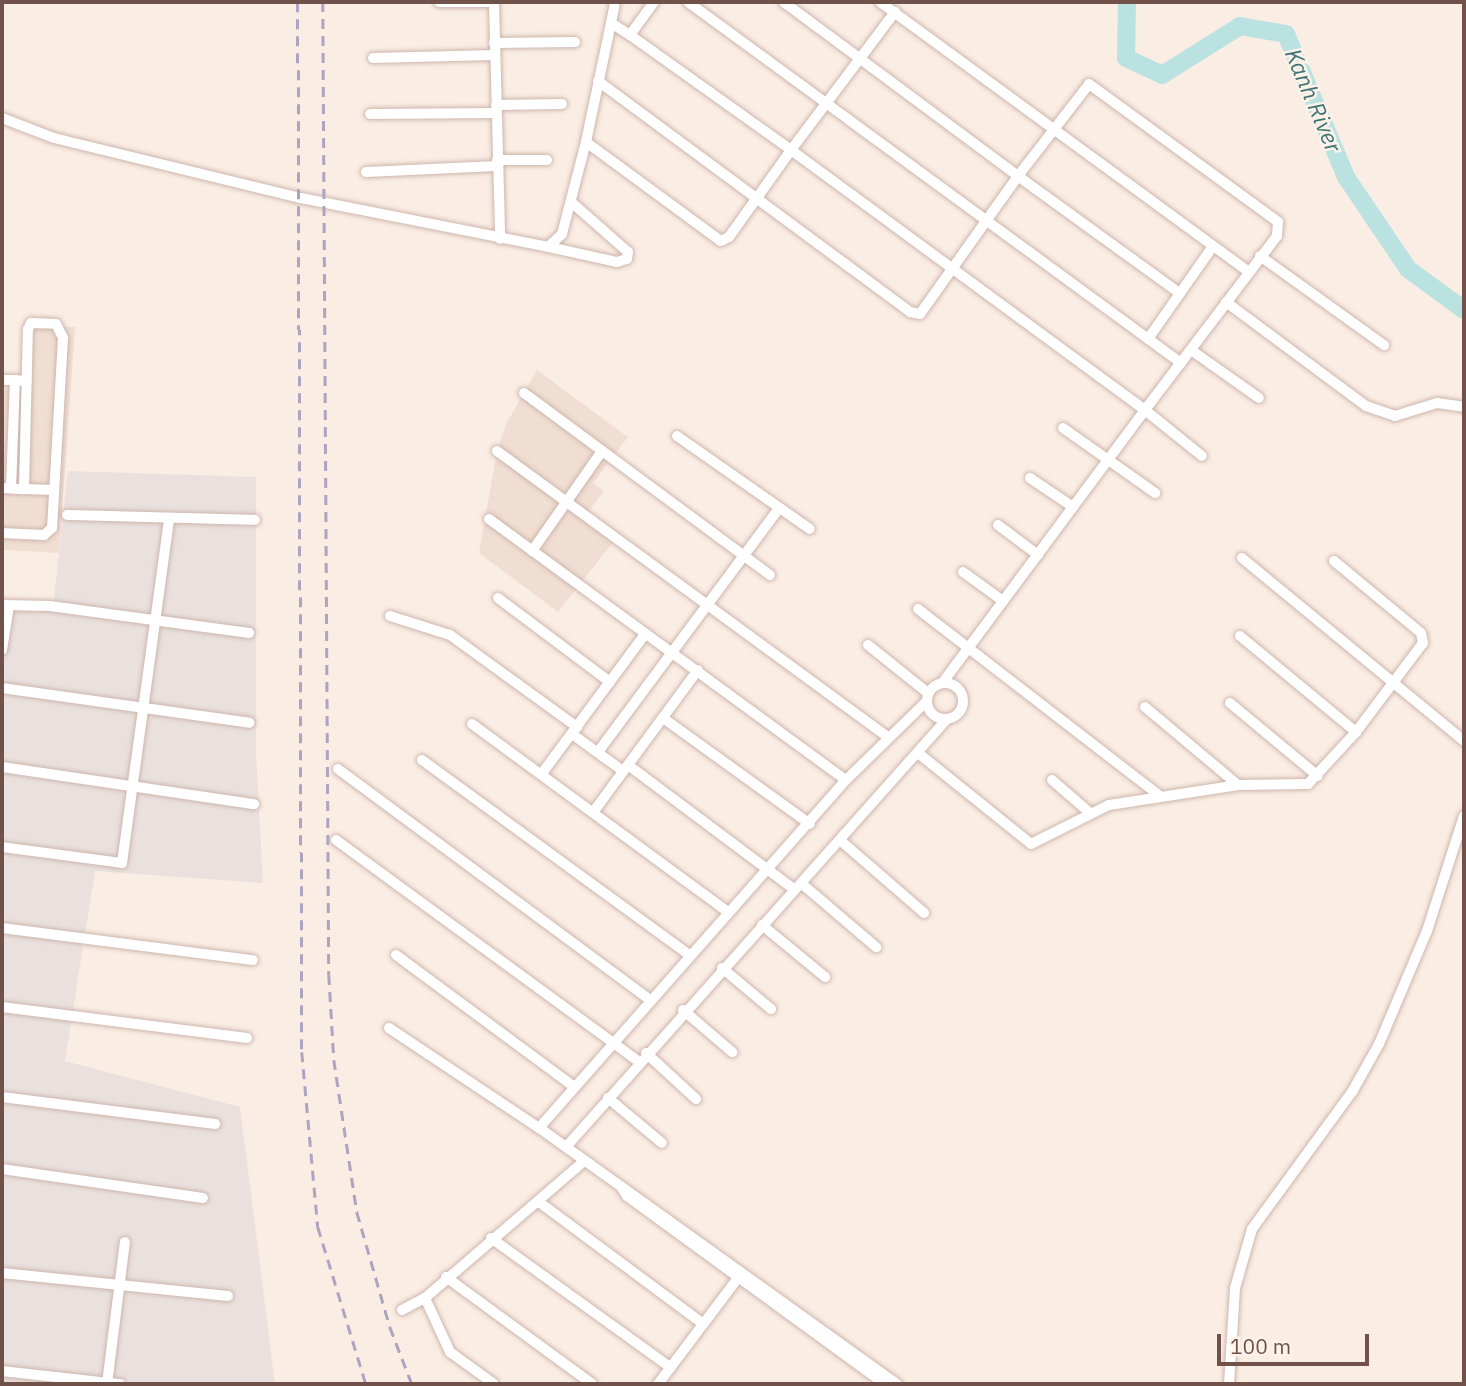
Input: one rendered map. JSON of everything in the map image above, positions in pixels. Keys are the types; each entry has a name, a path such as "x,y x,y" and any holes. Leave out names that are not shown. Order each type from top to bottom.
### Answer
{"street":[{"path":"439,2 492,2 500,239"},
{"path":"548,247 562,234 571,202 615,2"},
{"path":"630,35 654,2"},
{"path":"688,2 984,222 1181,363"},
{"path":"784,2 859,60 1178,292"},
{"path":"880,2 1248,271"},
{"path":"586,142 713,239 729,237 754,198 895,12"},
{"path":"611,23 953,267 1145,410 1202,456"},
{"path":"494,43 575,42"},
{"path":"373,58 495,55"},
{"path":"539,1128 572,1085 727,911 771,867 887,736 942,683 1248,271 1277,236 1274,217 1098,86 1085,86 984,222 925,311 910,312 598,81"},
{"path":"370,114 562,104"},
{"path":"2,118 54,138 275,192 617,262 627,259 628,252 571,202"},
{"path":"366,172 547,160"},
{"path":"1148,339 1178,292 1213,246"},
{"path":"1260,256 1384,345"},
{"path":"1226,302 1366,406 1395,416 1437,403 1464,407"},
{"path":"2,533 49,533 63,338 60,326 31,323 29,327 24,489"},
{"path":"1191,350 1259,398"},
{"path":"2,380 27,381"},
{"path":"15,380 6,488 54,490"},
{"path":"524,393 770,575"},
{"path":"2,420 26,421"},
{"path":"1063,428 1155,493"},
{"path":"677,436 810,529"},
{"path":"497,451 887,736"},
{"path":"533,551 601,451"},
{"path":"1030,478 1073,507"},
{"path":"598,752 779,508"},
{"path":"67,515 255,520"},
{"path":"2,846 122,863 169,518"},
{"path":"489,519 846,780"},
{"path":"998,525 1038,555"},
{"path":"1242,558 1392,686 1464,741"},
{"path":"918,753 1031,844 1049,839 1090,813 1160,796 1238,785 1299,785 1318,776 1356,732 1423,643 1421,633 1334,561"},
{"path":"963,572 1003,601"},
{"path":"498,598 610,682"},
{"path":"2,650 5,605 50,606 249,634"},
{"path":"918,609 1160,796"},
{"path":"390,616 450,635 574,730 598,752 626,768 771,867 876,947"},
{"path":"543,772 645,634"},
{"path":"1240,636 1356,732"},
{"path":"868,645 927,697 933,715 946,719"},
{"path":"594,811 698,670"},
{"path":"566,1147 683,1010 841,841 946,719 958,714 962,696 954,686 942,683"},
{"path":"2,688 250,723"},
{"path":"1230,704 1318,776"},
{"path":"1145,707 1238,785"},
{"path":"663,718 810,824"},
{"path":"472,724 543,772 727,911"},
{"path":"422,760 689,955"},
{"path":"2,767 254,804"},
{"path":"338,769 650,1000"},
{"path":"1052,780 1090,813"},
{"path":"1228,1384 1235,1289 1252,1229 1265,1206 1323,1135 1379,1044 1427,931 1464,816"},
{"path":"336,841 611,1041 642,1057 696,1098"},
{"path":"841,841 924,913"},
{"path":"762,925 825,977"},
{"path":"2,928 253,960"},
{"path":"396,955 572,1085"},
{"path":"722,968 771,1009"},
{"path":"2,1007 247,1038"},
{"path":"683,1010 732,1052"},
{"path":"389,1028 622,1187 885,1384"},
{"path":"2,1097 215,1124"},
{"path":"608,1098 662,1143"},
{"path":"402,1310 425,1298 491,1238 539,1202 584,1161"},
{"path":"2,1169 204,1198"},
{"path":"539,1202 703,1324"},
{"path":"491,1238 670,1367"},
{"path":"107,1384 124,1242"},
{"path":"2,1273 228,1296"},
{"path":"658,1384 740,1275"},
{"path":"740,1275 897,1384"},
{"path":"446,1277 592,1384"},
{"path":"425,1298 450,1352 494,1384"},
{"path":"2,1371 120,1384"}],"shaded area":[{"path":"25,326 75,327 59,553 2,550 2,389 22,390"},
{"path":"537,370 628,437 593,483 604,491 587,513 618,536 558,612 479,553 497,451 506,424"},
{"path":"68,471 256,477 256,754 263,883 95,871 65,1061 240,1107 275,1384 2,1384 2,607 53,608"}],"waterway":[{"name":"Kanh River","path":"1127,2 1126,58 1162,75 1240,26 1286,34 1346,177 1408,269 1464,310"}],"railway":[{"path":"298,2 302,1052 318,1227 366,1384"},
{"path":"323,2 329,975 334,1060 357,1212 390,1327 412,1384"}]}
